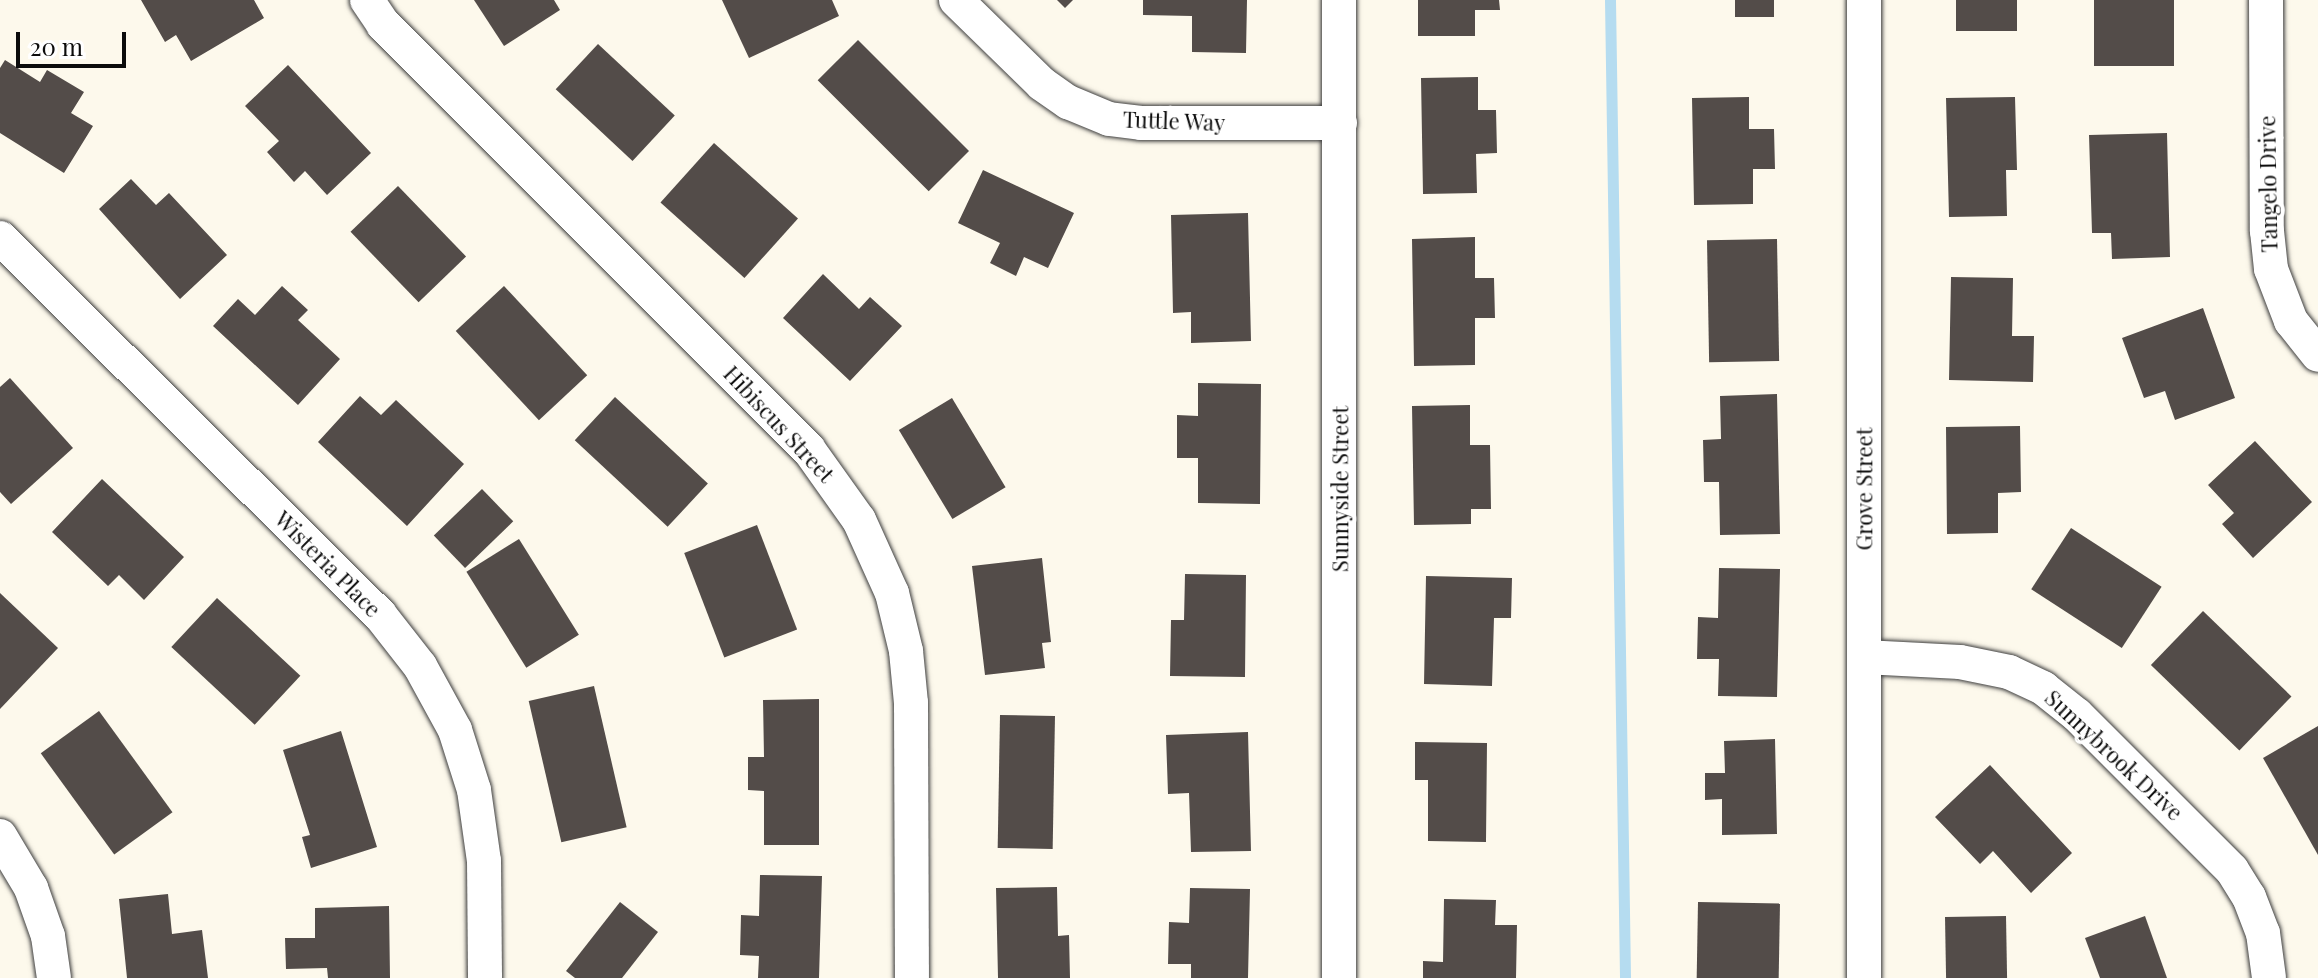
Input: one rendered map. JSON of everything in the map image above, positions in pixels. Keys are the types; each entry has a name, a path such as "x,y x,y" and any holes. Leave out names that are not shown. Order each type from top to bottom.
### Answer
{"street":[{"name":"Hibiscus Street","path":"367,0 383,24 809,450 859,520 892,593 906,651 911,703 912,978"},
{"name":"Tuttle Way","path":"956,0 1042,84 1068,102 1109,119 1141,123 1340,123"},
{"name":"Sunnyside Street","path":"1339,0 1339,978"},
{"name":"Grove Street","path":"1864,0 1864,978"},
{"name":"Tangelo Drive","path":"2266,0 2267,231 2271,269 2291,321 2318,355"},
{"name":"Wisteria Place","path":"0,238 380,615 420,666 455,730 474,790 484,861 485,978"},
{"name":"Sunnybrook Drive","path":"1864,657 1960,662 2009,672 2043,688 2077,715 2232,870 2249,897 2263,933 2269,978"},
{"path":"0,836 31,888 48,936 54,978"}],"building":[{"path":"141,0 254,0 264,18 191,61 176,35 165,42"},
{"path":"474,0 554,0 560,10 504,46"},
{"path":"722,0 832,0 839,16 749,58"},
{"path":"1057,0 1073,0 1065,8"},
{"path":"1143,0 1247,0 1246,53 1192,52 1192,16 1143,15"},
{"path":"1418,0 1499,0 1500,10 1475,10 1475,36 1418,36"},
{"path":"1735,0 1774,0 1774,17 1735,17"},
{"path":"1956,0 2017,0 2017,31 1956,31"},
{"path":"2094,0 2174,0 2174,66 2094,66"},
{"path":"858,40 969,151 929,191 818,80"},
{"path":"598,44 675,116 633,161 556,89"},
{"path":"5,60 40,82 47,70 84,92 71,113 93,126 64,173 0,133 0,68"},
{"path":"288,65 371,153 327,195 305,171 294,182 267,152 279,141 245,106"},
{"path":"1478,77 1478,110 1496,110 1497,153 1476,154 1477,193 1423,194 1421,78"},
{"path":"1749,97 1749,129 1774,129 1775,169 1753,169 1753,204 1694,205 1692,98"},
{"path":"2015,97 2017,170 2006,170 2007,216 1949,217 1946,98"},
{"path":"2167,133 2170,257 2112,259 2111,233 2092,233 2089,135"},
{"path":"714,143 798,219 744,278 660,202"},
{"path":"983,170 1074,213 1048,268 1024,257 1016,276 990,263 1000,243 958,223"},
{"path":"131,179 156,205 169,193 227,255 180,299 99,209"},
{"path":"398,186 466,256 419,302 351,232"},
{"path":"1248,213 1251,341 1191,343 1191,312 1173,313 1171,215"},
{"path":"1475,237 1475,278 1494,278 1495,318 1475,318 1475,365 1414,366 1412,239"},
{"path":"1777,239 1779,361 1709,362 1707,240"},
{"path":"823,274 859,309 870,297 902,326 850,381 783,318"},
{"path":"1951,277 2013,278 2012,336 2034,336 2033,382 1949,380"},
{"path":"282,286 308,310 298,320 340,359 298,405 213,326 238,299 255,315"},
{"path":"504,286 587,375 539,420 456,331"},
{"path":"2203,308 2235,398 2175,420 2165,391 2144,398 2122,338"},
{"path":"10,378 73,448 11,504 0,492 0,387"},
{"path":"1198,383 1261,384 1260,504 1198,503 1198,458 1177,458 1177,415 1198,416"},
{"path":"1777,394 1780,534 1720,535 1719,482 1704,482 1703,440 1721,439 1720,396"},
{"path":"360,396 381,415 396,400 464,464 407,526 318,442"},
{"path":"615,397 708,484 668,527 575,440"},
{"path":"952,398 1006,487 952,519 899,430"},
{"path":"1470,405 1470,445 1490,445 1491,509 1471,509 1471,524 1414,525 1412,406"},
{"path":"2020,426 2021,492 1998,493 1998,533 1947,534 1946,427"},
{"path":"2255,441 2312,502 2253,558 2222,524 2234,513 2208,485"},
{"path":"102,479 184,557 144,600 119,575 108,586 52,532"},
{"path":"482,489 513,521 465,568 434,536"},
{"path":"757,525 797,630 724,658 684,553"},
{"path":"2071,528 2162,587 2122,648 2031,589"},
{"path":"519,539 579,635 526,668 466,572"},
{"path":"1042,558 1051,642 1042,643 1045,668 985,675 972,566"},
{"path":"1719,568 1780,569 1777,697 1718,696 1719,659 1697,659 1698,617 1718,618"},
{"path":"1185,574 1246,575 1245,677 1170,676 1171,620 1184,620"},
{"path":"1426,576 1512,578 1511,618 1494,618 1492,686 1424,684"},
{"path":"0,593 58,648 0,709"},
{"path":"217,598 300,676 255,725 171,647"},
{"path":"2203,611 2291,696 2239,750 2151,665"},
{"path":"594,686 627,827 561,842 529,701"},
{"path":"819,699 819,845 764,845 764,791 748,790 748,757 764,757 763,700"},
{"path":"99,711 172,812 114,854 41,753"},
{"path":"1000,715 1055,716 1053,849 998,848"},
{"path":"2318,726 2318,855 2263,758"},
{"path":"341,731 377,847 311,868 302,837 310,835 283,750"},
{"path":"1248,732 1251,851 1191,852 1189,793 1168,794 1166,735"},
{"path":"1775,739 1777,834 1722,835 1722,799 1705,800 1705,773 1725,773 1724,741"},
{"path":"1415,742 1487,743 1486,842 1428,841 1428,780 1415,780"},
{"path":"1990,765 2072,853 2031,893 1993,851 1980,864 1935,817"},
{"path":"760,875 822,876 819,978 758,978 759,956 740,955 741,915 759,916"},
{"path":"1057,887 1058,936 1069,935 1070,978 998,978 996,888"},
{"path":"1190,888 1250,889 1248,978 1191,978 1191,964 1168,964 1169,922 1189,923"},
{"path":"168,894 172,934 202,930 208,978 127,978 119,899"},
{"path":"1444,899 1496,900 1495,925 1517,925 1516,978 1423,978 1423,961 1443,962"},
{"path":"620,902 658,932 622,978 575,978 566,971"},
{"path":"1698,902 1780,903 1779,978 1697,978"},
{"path":"389,906 390,978 328,978 327,968 286,969 285,938 315,938 315,908"},
{"path":"2006,916 2007,978 1946,978 1945,917"},
{"path":"2145,916 2167,978 2100,978 2085,938"}],"waterway":[{"path":"1610,0 1625,978"}]}
